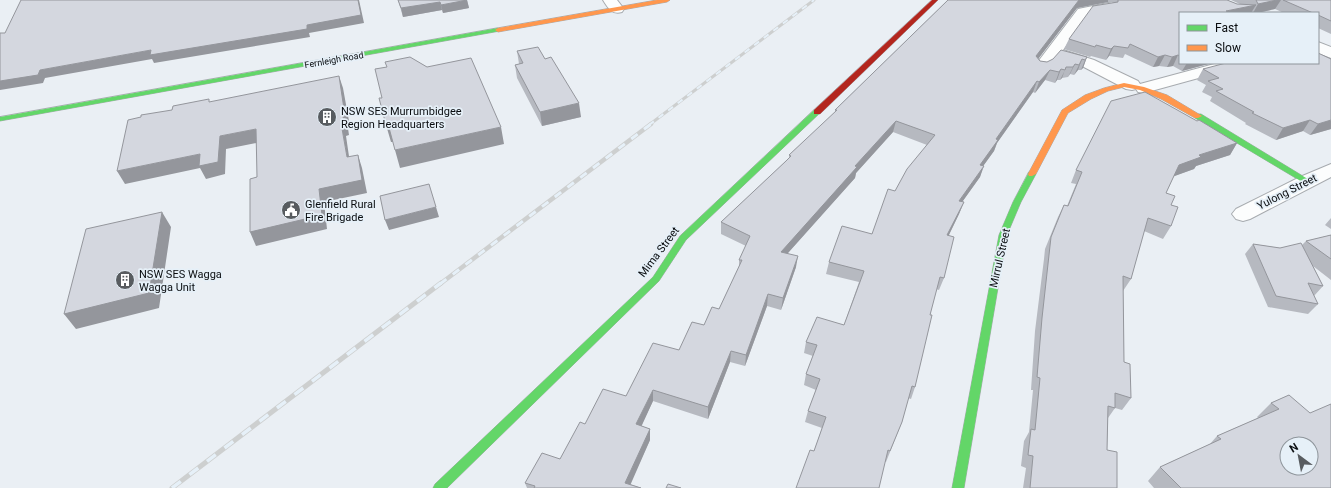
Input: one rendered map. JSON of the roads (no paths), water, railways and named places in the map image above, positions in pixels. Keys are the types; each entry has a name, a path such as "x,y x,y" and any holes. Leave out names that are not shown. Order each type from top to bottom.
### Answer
{"street":[{"name":"Fernleigh Road","path":"0,119 614,5 667,0"},
{"name":"Mima Street","path":"439,488 656,279 684,238 935,0"},
{"path":"1042,67 1084,12 1108,7"},
{"path":"1319,48 1331,54"},
{"path":"1054,53 1088,62 1138,87 1168,99 1307,181"},
{"name":"Mirrul Street","path":"958,488 1003,235 1017,202 1065,112 1076,103 1094,94 1119,86 1138,87 1218,68"},
{"name":"Yulong Street","path":"1243,214 1331,170"}],"railway":[{"path":"649,125 814,0"},
{"path":"440,284 651,124"},
{"path":"172,488 441,283"}],"place":[{"name":"NSW SES Murrumbidgee Region Headquarters","path":"327,117"},
{"name":"Glenfield Rural Fire Brigade","path":"291,210"},
{"name":"NSW SES Wagga Wagga Unit","path":"125,280"}]}
